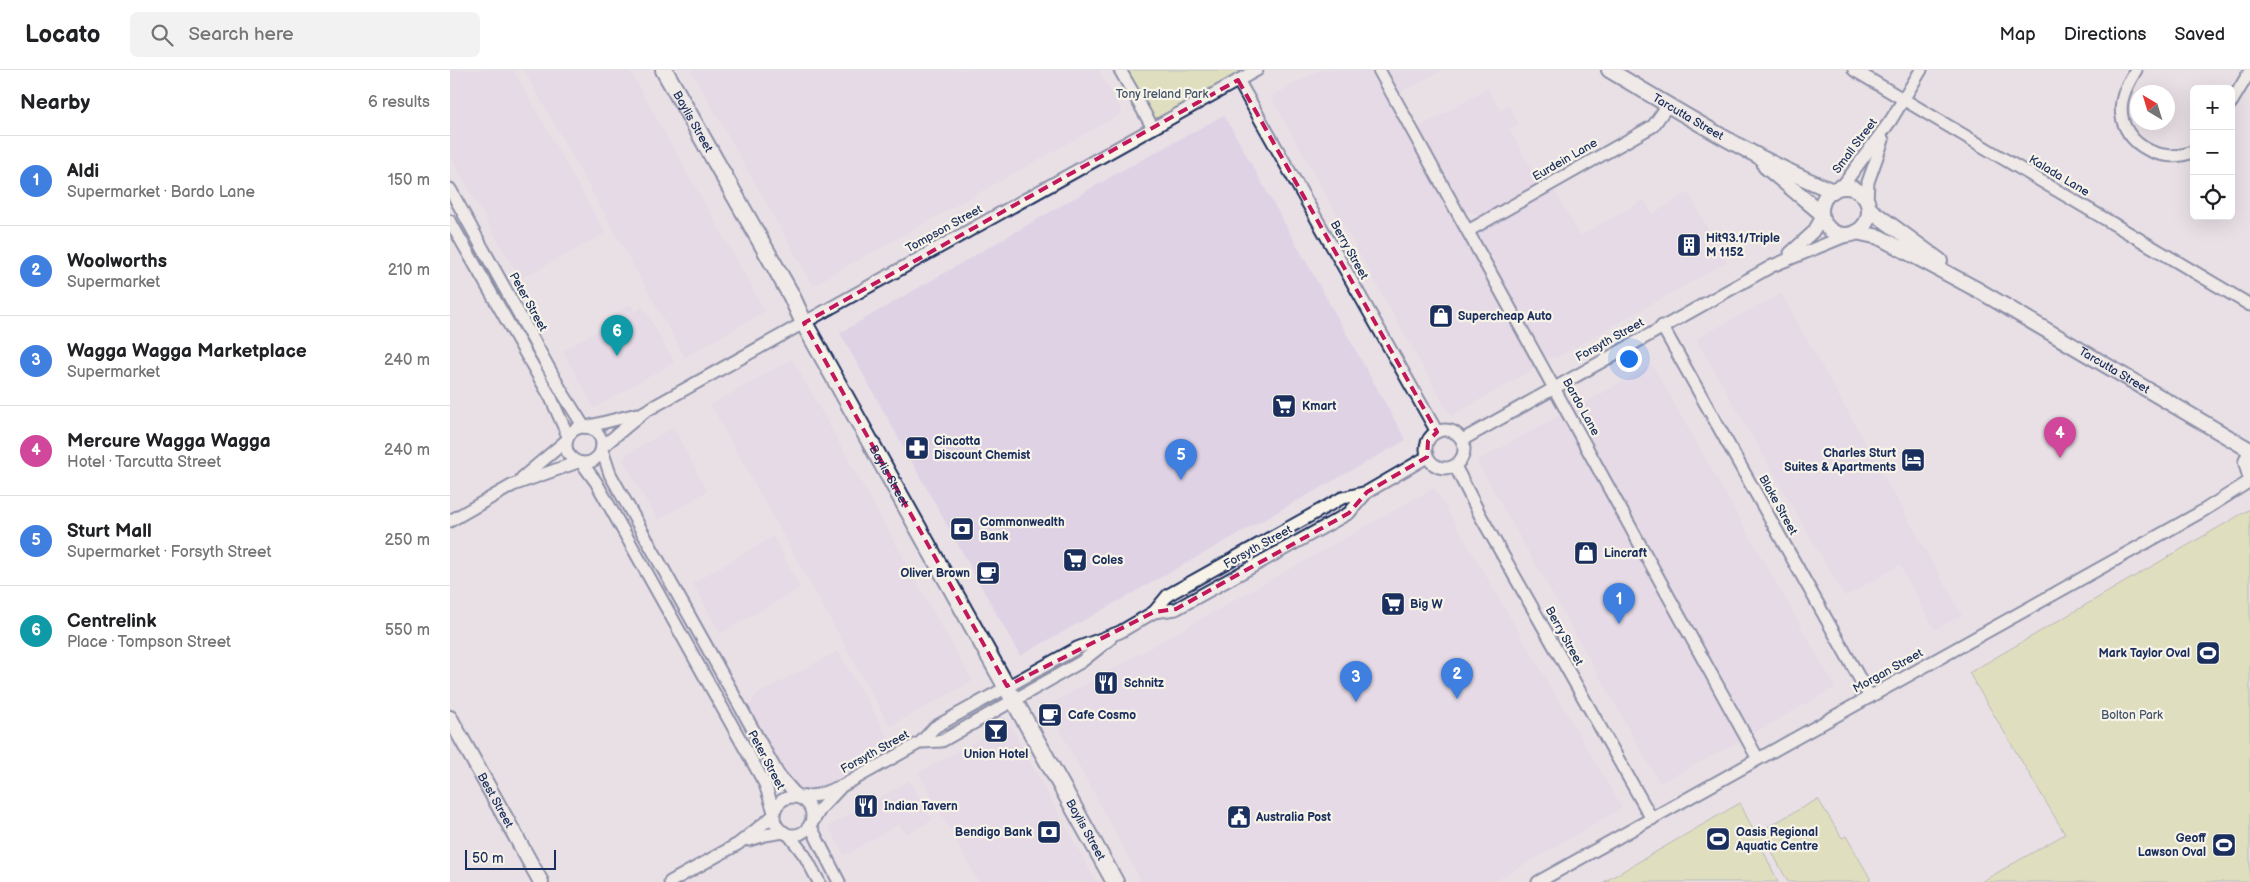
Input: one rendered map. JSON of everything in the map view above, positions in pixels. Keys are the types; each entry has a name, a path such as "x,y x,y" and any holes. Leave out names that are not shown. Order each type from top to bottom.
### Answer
{"main road":[{"name":"Baylis Street","path":"664,70 791,295 804,322 1115,882"}],"street":[{"path":"1120,70 1153,128"},
{"name":"Tompson Street","path":"602,449 644,412 1257,70"},
{"name":"Bardo Lane","path":"1378,70 1555,387 1758,759"},
{"name":"Tarcutta Street","path":"1609,70 1743,149 1799,177 1837,189"},
{"name":"Kalada Lane","path":"1854,70 2250,305"},
{"name":"Small Street","path":"1868,205 1868,182 1873,164 1892,120 1921,70"},
{"path":"2136,70 2127,86 2122,102 2122,118 2128,133 2140,146 2155,154 2185,155 2190,153"},
{"path":"2235,96 2250,71"},
{"name":"Berry Street","path":"1238,80 1436,432"},
{"name":"Eurdein Lane","path":"1468,231 1652,126 1668,105"},
{"name":"Small Street","path":"1837,189 1892,120"},
{"name":"Tarcutta Street","path":"1743,149 1822,215"},
{"name":"Peter Street","path":"450,189 535,344 585,427"},
{"path":"1837,189 1856,190 1868,205 1866,223 1852,234 1841,234 1829,229 1822,215 1824,201 1837,189"},
{"name":"Tarcutta Street","path":"1868,205 1978,290"},
{"path":"450,216 461,209"},
{"name":"Forsyth Street","path":"1772,266 1799,246 1822,215"},
{"path":"450,221 551,398 568,438 569,455 580,462"},
{"name":"Tarcutta Street","path":"1852,234 1879,237 1978,290 2250,451"},
{"name":"Forsyth Street","path":"1462,440 1662,326 1772,266 1852,234"},
{"path":"495,299 507,292"},
{"name":"Blake Street","path":"1662,326 1870,697"},
{"path":"524,350 535,344"},
{"name":"Tompson Street","path":"585,427 644,412"},
{"path":"450,521 513,485 568,438 575,429 585,427 600,436 602,449 594,460 580,462 513,485"},
{"path":"1448,430 1462,440 1464,452 1455,466 1443,468 1436,466 1428,457 1426,448 1428,441 1436,432 1448,430"},
{"name":"Peter Street","path":"602,449 610,474 778,774 799,797"},
{"path":"2250,451 2246,462 2250,476"},
{"name":"Forsyth Street","path":"922,742 942,741 1076,648 1120,632 1154,612 1168,595 1342,498 1367,492 1428,457"},
{"name":"Peter Street","path":"580,462 596,482 765,784 774,814"},
{"name":"Berry Street","path":"1455,466 1480,515 1652,818"},
{"name":"Morgan Street","path":"1538,882 2201,512 2250,481"},
{"name":"Forsyth Street","path":"1154,612 1176,609 1348,512 1367,492"},
{"path":"632,548 646,540"},
{"path":"662,601 676,593"},
{"path":"700,668 714,659"},
{"name":"Forsyth Street","path":"799,797 818,794 842,786 922,742 935,726 1011,693"},
{"path":"729,721 744,712"},
{"name":"Best Street","path":"450,718 541,882"},
{"name":"Forsyth Street","path":"811,824 821,808 842,786"},
{"path":"738,844 766,835 786,834 803,832 811,824 813,814 810,806 799,797 786,797 778,803 774,814 776,826 786,834 804,856 819,882"},
{"path":"670,882 738,844 774,814"},
{"path":"811,824 839,882"}],"highlighted area":[{"path":"1238,80 1437,432 1428,441 1427,457 1367,492 1349,513 1176,609 1154,612 1007,686 804,323"}],"shaded area":[{"path":"450,70 513,70 605,233 520,279 450,156"},
{"path":"524,70 629,70 765,311 685,357"},
{"path":"691,70 1098,70 1122,113 813,285"},
{"path":"1320,70 1370,70 1537,367 1451,416 1271,97"},
{"path":"1386,70 1442,70 1399,93"},
{"path":"1488,89 1500,111 1509,106 1519,124 1509,129 1539,184 1484,215 1465,211 1418,128"},
{"path":"1224,115 1406,440 1020,656 840,333 1121,171"},
{"path":"1553,189 1580,236 1644,200 1652,214 1688,193 1726,262 1557,357 1545,357 1477,233 1485,224"},
{"path":"1781,294 1962,615 1935,629 1900,565 1845,596 1696,339"},
{"path":"630,305 635,312 643,307 674,362 594,408 563,351 616,320 613,314"},
{"path":"792,359 972,681 890,726 711,405"},
{"path":"1652,365 1835,687 1750,735 1571,411"},
{"path":"1562,414 1742,740 1660,783 1477,461"},
{"path":"673,428 707,491 658,520 624,462 626,454"},
{"path":"1434,488 1622,808 1493,882 1142,882 1047,706"},
{"path":"773,537 800,588 720,633 693,583"},
{"path":"838,651 892,744 841,784 808,794 798,793 791,787 748,710 756,695"},
{"path":"1005,725 1011,727 1096,882 979,882 919,773"},
{"path":"909,781 932,820 906,834 899,824 845,855 828,827"}],"green space":[{"name":"Tony Ireland Park","path":"1120,70 1257,70 1153,128"},
{"name":"Bolton Park","path":"2250,509 2250,882 1981,882 2065,834 1969,673"},
{"path":"1818,799 1842,838 1846,836 1870,878 1869,882 1788,882 1766,841 1760,844 1778,882 1604,882 1740,803 1755,834"}],"place":[{"name":"Hit93.1/Triple M 1152","path":"1689,245"},
{"name":"Supercheap Auto","path":"1441,316"},
{"name":"Centrelink","path":"617,356"},
{"name":"Kmart","path":"1284,406"},
{"name":"Cincotta Discount Chemist","path":"917,448"},
{"name":"Mercure Wagga Wagga","path":"2060,458"},
{"name":"Charles Sturt Suites & Apartments","path":"1913,460"},
{"name":"Sturt Mall","path":"1181,480"},
{"name":"Commonwealth Bank","path":"962,529"},
{"name":"Lincraft","path":"1586,553"},
{"name":"Coles","path":"1075,560"},
{"name":"Oliver Brown","path":"988,573"},
{"name":"Big W","path":"1393,604"},
{"name":"Aldi","path":"1619,624"},
{"name":"Mark Taylor Oval","path":"2208,653"},
{"name":"Schnitz","path":"1106,683"},
{"name":"Woolworths","path":"1457,699"},
{"name":"Wagga Wagga Marketplace","path":"1356,702"},
{"name":"Cafe Cosmo","path":"1050,715"},
{"name":"Union Hotel","path":"996,731"},
{"name":"Indian Tavern","path":"866,806"},
{"name":"Australia Post","path":"1239,817"},
{"name":"Bendigo Bank","path":"1049,832"},
{"name":"Oasis Regional Aquatic Centre","path":"1718,839"},
{"name":"Geoff Lawson Oval","path":"2224,845"}]}
